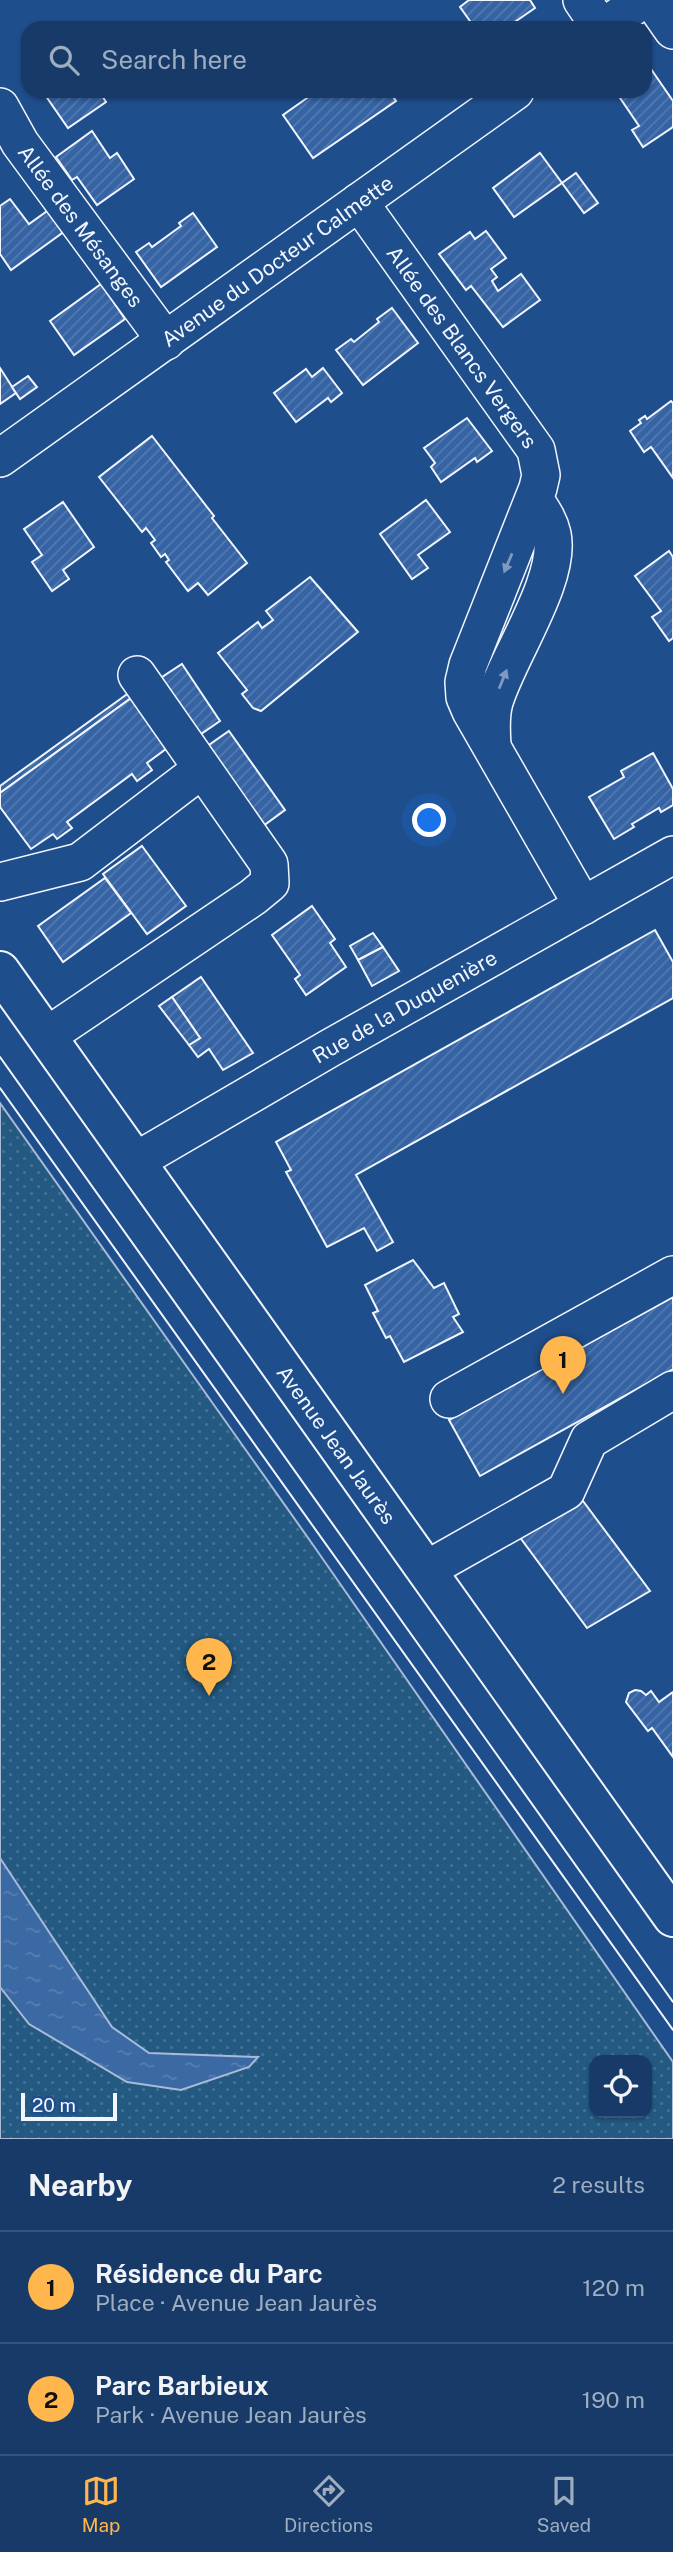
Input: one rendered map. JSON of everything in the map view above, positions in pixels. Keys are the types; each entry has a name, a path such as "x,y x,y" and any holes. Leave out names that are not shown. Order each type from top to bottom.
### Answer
{"main road":[{"name":"Avenue Jean Jaurès","path":"0,971 673,1917"}],"street":[{"path":"582,0 597,21"},
{"path":"612,21 642,0"},
{"path":"652,0 673,30"},
{"name":"Avenue du Docteur Calmette","path":"0,458 505,98"},
{"name":"Allée des Mésanges","path":"0,107 20,143 166,341"},
{"name":"Allée des Blancs Vergers","path":"359,202 536,450 541,475 535,500 477,639 464,682 465,697 583,906"},
{"path":"47,1036 270,883 269,864 137,675"},
{"path":"0,882 80,862 202,769"},
{"name":"Rue de la Duquenière","path":"136,1161 673,855"},
{"path":"449,1399 673,1275"},
{"path":"426,1570 566,1491 590,1440 673,1390"}],"shaded area":[{"path":"0,1103 311,1542 673,2062 673,2139 0,2139"}],"water":[{"path":"0,1858 112,2027 149,2053 258,2057 249,2067 181,2090 127,2082 29,2024 0,1987"}],"building":[{"path":"469,0 530,0 535,8 516,21 470,21 460,7"},
{"path":"652,70 673,101 673,127 643,147 632,130 639,126 620,98 652,98"},
{"path":"47,98 103,98 106,102 68,128"},
{"path":"307,98 394,98 396,101 313,158 283,115"},
{"path":"92,131 110,158 117,153 134,179 97,205 77,177 72,180 56,157"},
{"path":"540,153 562,183 514,217 493,188"},
{"path":"576,173 598,203 584,213 562,183"},
{"path":"10,199 29,224 50,209 65,231 11,270 0,254 0,206"},
{"path":"193,213 217,247 161,287 136,252 149,243 152,247 181,226 179,223"},
{"path":"486,231 506,258 491,269 497,277 492,281 498,291 521,274 540,300 503,327 471,286 466,290 439,254 470,232 475,239"},
{"path":"101,284 125,319 74,355 50,321"},
{"path":"392,308 418,343 363,385 336,350 351,339 354,342"},
{"path":"0,368 16,393 0,404"},
{"path":"323,368 342,393 331,402 328,398 296,422 274,393 306,369 312,377"},
{"path":"28,376 37,387 20,399 12,387"},
{"path":"671,401 673,478 651,447 644,452 630,431 641,423 639,420 645,416 647,419"},
{"path":"467,418 492,451 477,462 475,458 441,482 431,467 435,463 424,448"},
{"path":"152,436 247,563 208,595 198,583 188,591 166,562 169,560 165,554 161,557 151,543 155,540 146,528 142,532 99,477"},
{"path":"426,500 450,532 418,555 428,568 412,579 380,534"},
{"path":"63,502 94,547 63,570 69,579 52,591 32,562 42,555 24,529"},
{"path":"669,551 673,557 673,638 669,641 652,617 661,611 635,576"},
{"path":"310,577 358,632 261,711 253,708 242,694 247,690 218,653 258,622 262,628 273,620 266,611"},
{"path":"182,664 220,721 198,736 159,679"},
{"path":"130,692 134,696 0,793 0,786"},
{"path":"134,696 170,746 147,763 152,770 137,781 132,774 67,822 72,828 57,839 53,834 31,849 0,807 0,793"},
{"path":"229,731 285,810 263,826 206,747"},
{"path":"653,753 673,789 673,805 661,812 659,808 632,824 634,827 614,839 589,797 624,777 621,771"},
{"path":"142,846 186,906 147,934 103,874"},
{"path":"105,878 131,913 63,962 38,926"},
{"path":"312,906 335,939 330,943 346,967 306,995 295,979 300,975 272,935"},
{"path":"655,930 673,962 673,998 356,1175 393,1242 377,1251 364,1228 327,1247 286,1172 291,1170 276,1142"},
{"path":"373,933 383,947 358,960 350,946"},
{"path":"383,947 399,971 372,986 358,960"},
{"path":"201,977 253,1053 223,1070 209,1049 198,1057 189,1045 200,1038 172,997"},
{"path":"172,997 200,1038 189,1045 159,1006"},
{"path":"413,1260 434,1288 444,1283 459,1314 453,1317 463,1332 404,1362 390,1336 386,1338 373,1313 378,1311 365,1285"},
{"path":"673,1297 673,1369 480,1476 449,1420"},
{"path":"583,1501 650,1591 587,1628 519,1536"},
{"path":"635,1690 646,1695 651,1691 659,1702 673,1692 673,1757 652,1728 648,1731 626,1702 629,1693"}],"tram line":[{"path":"0,1057 673,2002"},
{"path":"0,1088 673,2030"}],"place":[{"name":"Résidence du Parc","path":"563,1394"},
{"name":"Parc Barbieux","path":"209,1696"}]}
